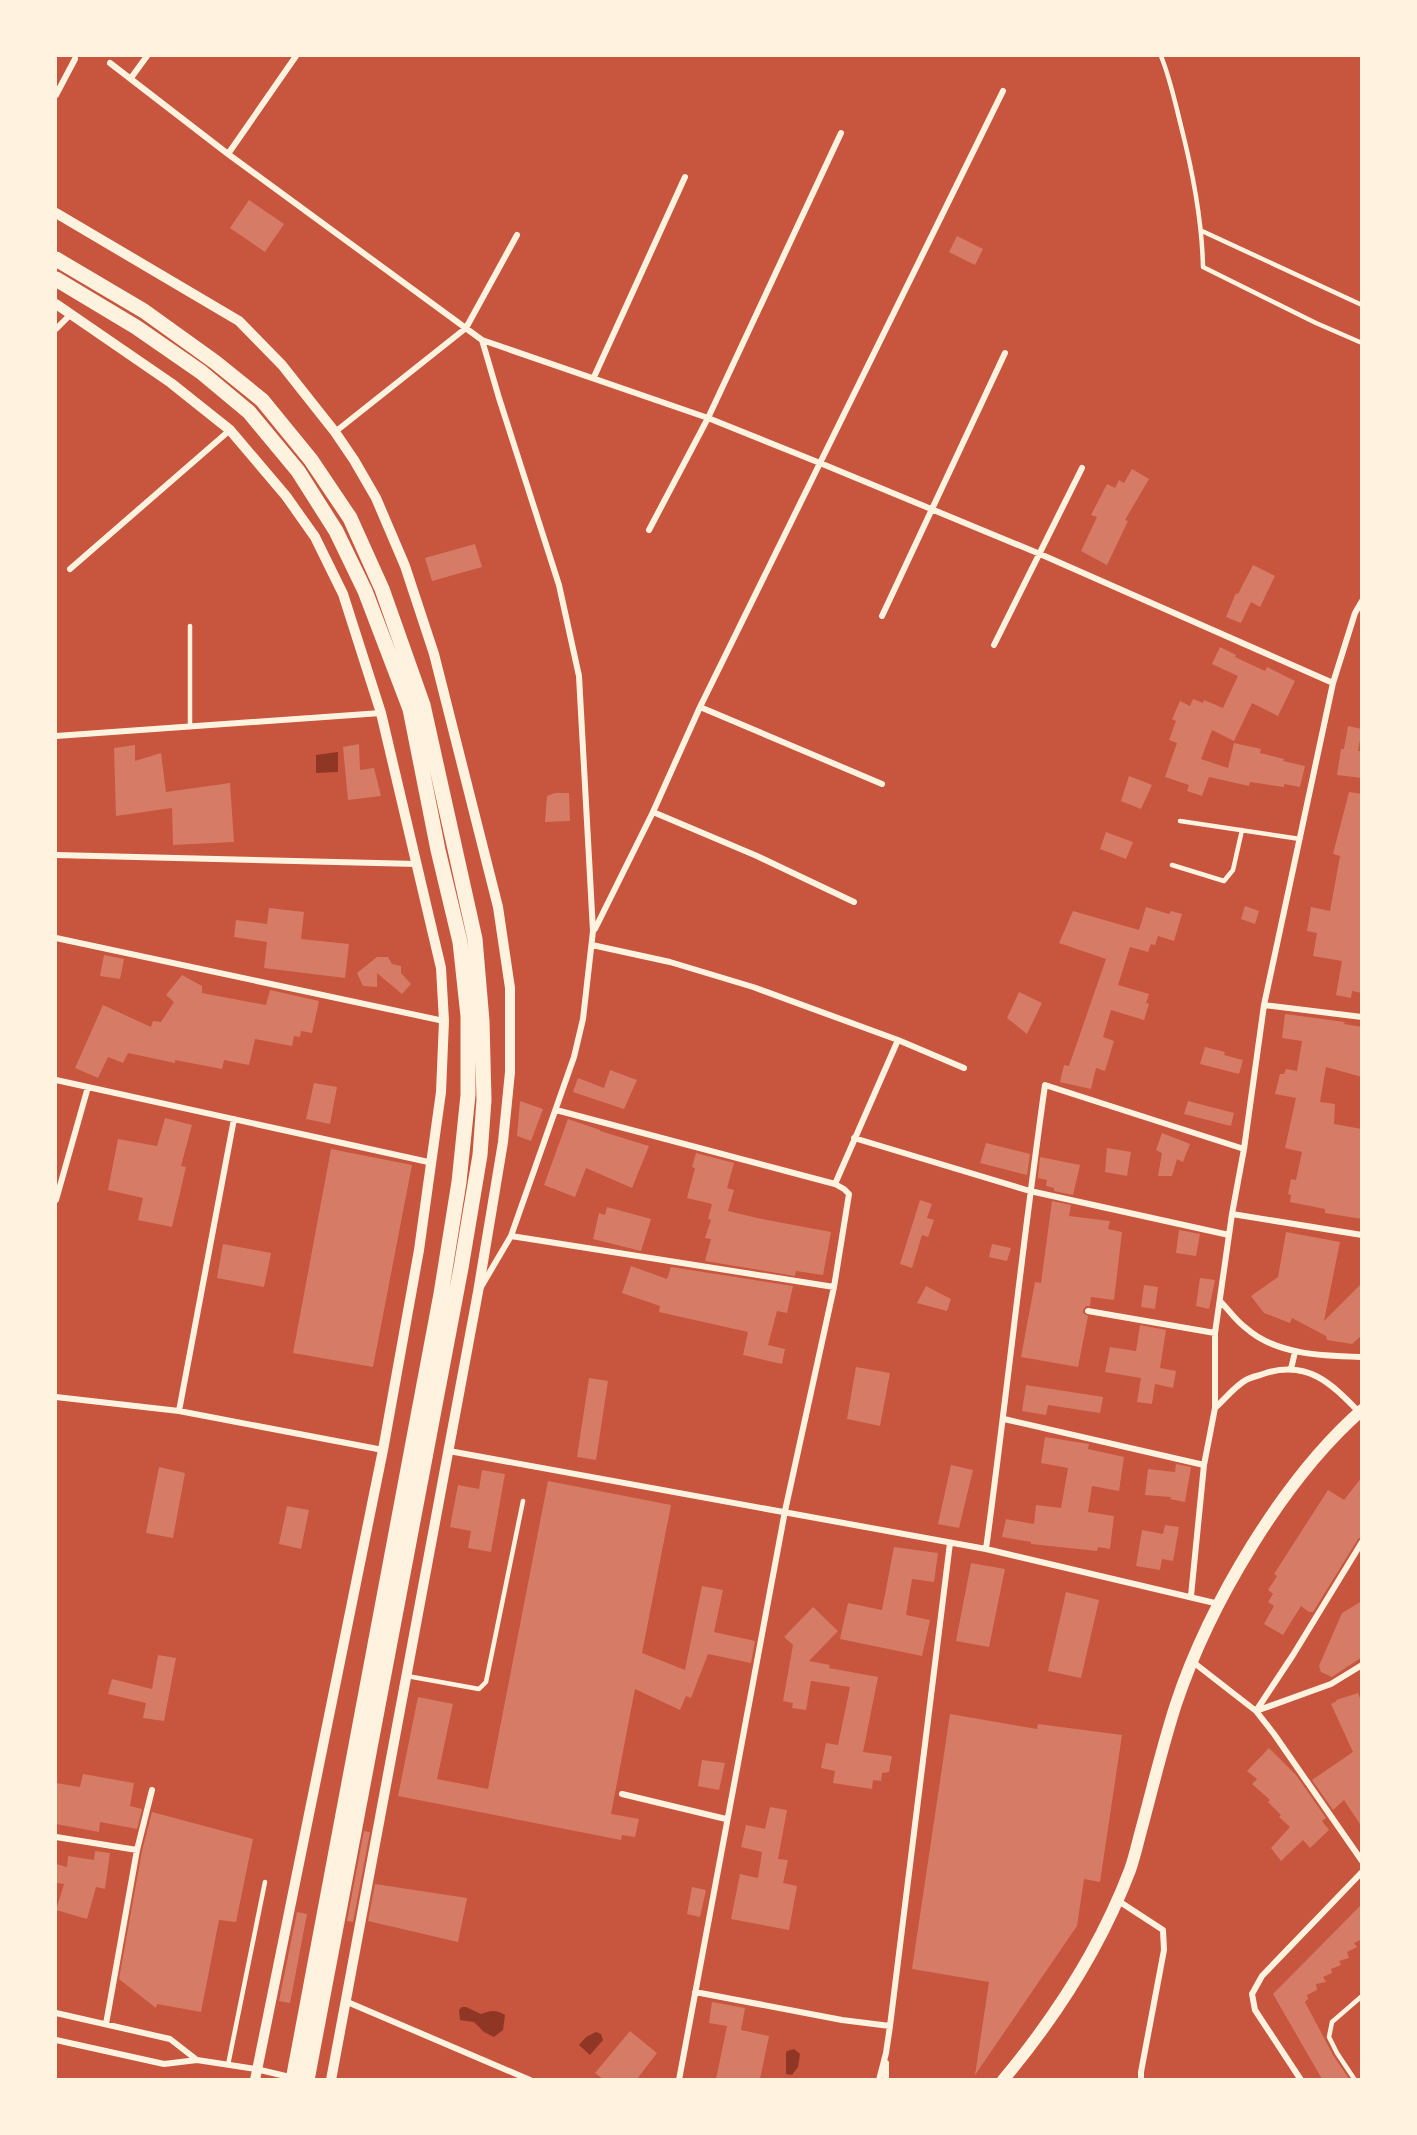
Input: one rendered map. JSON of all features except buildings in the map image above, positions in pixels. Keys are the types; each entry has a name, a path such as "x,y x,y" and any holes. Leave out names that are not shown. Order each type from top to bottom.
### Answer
{"main road":[{"path":"56,259 144,311 215,362 262,400 311,460 350,518 382,589 423,705 475,939 482,1021 484,1100 480,1155 461,1268 300,2079"},
{"path":"56,279 136,327 201,372 249,412 298,471 336,531 365,591 410,709 438,850 460,942 468,1016 468,1095 459,1182 441,1294 300,2079"},
{"path":"1003,2079 1050,2019 1092,1951 1130,1870 1176,1704 1220,1604 1256,1540 1287,1493 1323,1449 1360,1411"}],"street":[{"path":"130,78 147,56"},
{"path":"228,154 296,56"},
{"path":"56,95 75,59"},
{"path":"110,63 228,154 482,340 708,418 820,463 1040,554 1333,683"},
{"path":"593,931 653,812 700,707 1003,91"},
{"path":"649,530 708,418 841,133"},
{"path":"594,377 686,177"},
{"path":"56,213 239,321 282,365 335,432 376,498 405,566 434,654 498,907 510,988 510,1072 503,1142 449,1451 331,2079"},
{"path":"335,432 466,328 517,235"},
{"path":"56,304 171,383 230,430 286,496 315,537 343,594 381,713 441,968 444,1021 441,1092 433,1163 419,1250 383,1450 255,2074"},
{"path":"56,330 72,313"},
{"path":"478,1292 511,1236 556,1110 583,1019 593,931 579,676 559,585 482,340"},
{"path":"882,616 1005,353"},
{"path":"70,569 230,430"},
{"path":"994,645 1082,468"},
{"path":"1191,1596 1204,1465 1215,1408 1215,1333 1264,1005 1333,683 1355,613 1362,601"},
{"path":"700,707 882,784"},
{"path":"56,736 381,713"},
{"path":"653,812 757,856 854,902"},
{"path":"56,855 417,864"},
{"path":"56,938 444,1021"},
{"path":"592,945 670,962 753,987 898,1040 964,1068"},
{"path":"1264,1005 1362,1017"},
{"path":"835,1184 898,1040"},
{"path":"56,1080 433,1163"},
{"path":"986,1549 1045,1085 1244,1149"},
{"path":"56,1200 88,1088"},
{"path":"556,1110 835,1184 849,1194 834,1287 785,1512 679,2079"},
{"path":"179,1411 234,1119"},
{"path":"854,1138 1030,1191 1229,1235"},
{"path":"1232,1214 1362,1235"},
{"path":"511,1236 834,1287"},
{"path":"1220,1301 1247,1329 1295,1352 1362,1357"},
{"path":"1088,1311 1215,1333"},
{"path":"1291,1369 1295,1352"},
{"path":"1215,1408 1246,1380 1273,1371 1291,1369 1316,1375 1326,1381 1360,1411"},
{"path":"56,1397 179,1411 383,1450"},
{"path":"1004,1419 1204,1465"},
{"path":"449,1451 986,1549 1220,1604"},
{"path":"1256,1711 1362,1542"},
{"path":"879,2079 890,2026 950,1543"},
{"path":"1193,1662 1256,1711 1362,1861"},
{"path":"1256,1711 1331,1684 1362,1665"},
{"path":"106,2024 137,1850 152,1790"},
{"path":"622,1794 726,1820"},
{"path":"56,1837 137,1850"},
{"path":"1301,2079 1255,2010 1252,1994 1262,1976 1362,1872"},
{"path":"1116,1899 1163,1930 1164,1950 1141,2079"},
{"path":"695,1992 842,2020 890,2026"},
{"path":"345,2001 530,2079"},
{"path":"56,2013 170,2040 197,2060"},
{"path":"56,2040 164,2064 197,2060 228,2065 255,2074 300,2079"},
{"path":"886,2053 886,2079"}],"lane":[{"path":"1161,56 1168,74 1192,172 1202,231 1203,267 1362,343"},
{"path":"1202,231 1362,305"},
{"path":"190,627 190,727"},
{"path":"1180,821 1300,839"},
{"path":"1172,865 1224,881 1233,870 1242,830"},
{"path":"407,1676 479,1689 486,1682 523,1502"},
{"path":"228,2065 265,1882"},
{"path":"1355,2079 1329,2037 1332,2022 1362,1996"}],"shaded area":[{"path":"338,752 338,772 316,773 316,755"},
{"path":"462,2007 481,2014 493,2011 505,2015 503,2030 494,2037 484,2032 474,2022 460,2020 459,2010"},
{"path":"596,2032 601,2034 603,2040 590,2055 579,2045 586,2037"},
{"path":"794,2049 800,2054 798,2067 792,2075 786,2074 786,2053"}]}
